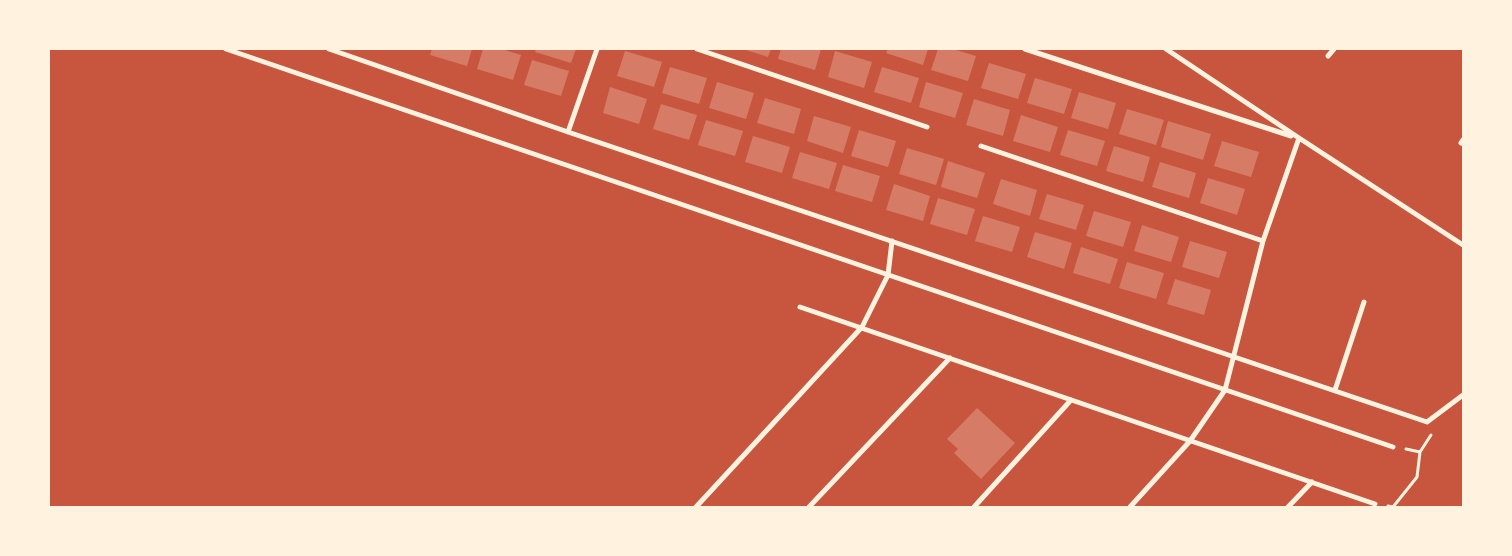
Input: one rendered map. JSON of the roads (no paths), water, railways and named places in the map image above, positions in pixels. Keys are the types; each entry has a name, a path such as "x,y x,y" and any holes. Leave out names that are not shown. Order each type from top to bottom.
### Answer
{"street":[{"path":"226,49 1393,447"},
{"path":"329,49 568,132 1426,422 1463,396"},
{"path":"568,132 597,49"},
{"path":"697,49 927,126"},
{"path":"1025,49 1299,138"},
{"path":"1166,49 1463,245"},
{"path":"1328,56 1334,49"},
{"path":"1130,507 1190,441 1225,390 1263,241 1299,138"},
{"path":"981,146 1263,241"},
{"path":"696,507 862,327 888,275 892,241"},
{"path":"1335,390 1364,302"},
{"path":"800,306 1375,504"},
{"path":"809,507 950,358"},
{"path":"974,507 1071,400"},
{"path":"1288,507 1312,482"}]}
